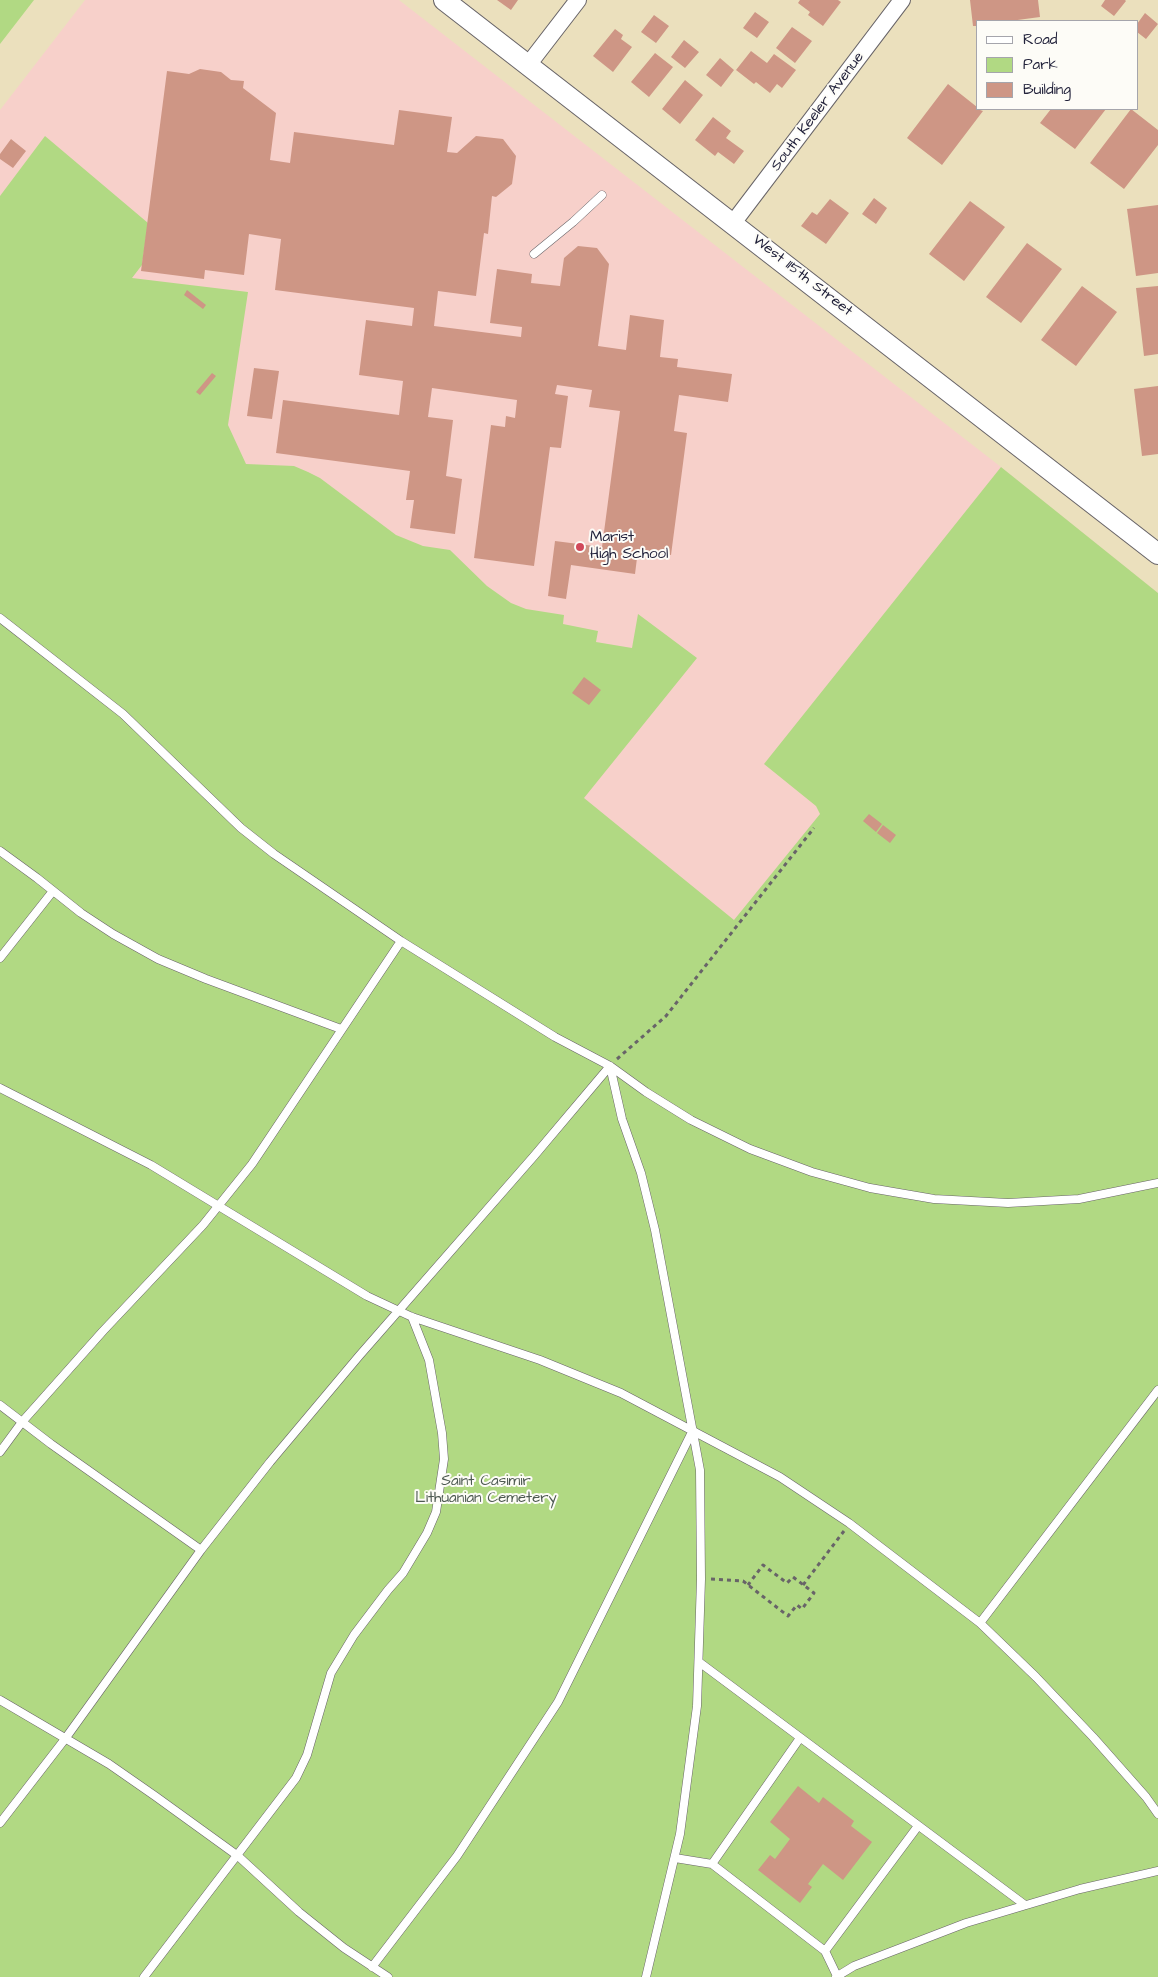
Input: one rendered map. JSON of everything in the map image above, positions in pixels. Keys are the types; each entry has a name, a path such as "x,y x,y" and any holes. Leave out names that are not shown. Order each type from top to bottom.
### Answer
{"street":[{"name":"West 115th Street","path":"444,0 1158,554"},
{"path":"528,65 578,0"},
{"name":"South Keeler Avenue","path":"733,223 902,0"}],"lane":[{"path":"534,254 602,195"},
{"path":"0,618 123,714 241,828 274,854 402,941 556,1037 610,1066 646,1092 691,1120 750,1150 812,1172 870,1188 934,1199 1008,1203 1079,1198 1158,1183"},
{"path":"0,851 53,892 114,934 158,959 206,979 341,1029"},
{"path":"0,958 53,892"},
{"path":"0,1452 22,1422 103,1331 167,1264 252,1164 402,941"},
{"path":"0,1824 65,1739 201,1550 270,1462 359,1356 400,1311 610,1066"},
{"path":"610,1066 622,1119 641,1173 655,1230 700,1470 701,1580 697,1706 680,1834 646,1977"},
{"path":"0,1088 151,1165 367,1296 412,1317 540,1360 621,1393 780,1478 849,1523 980,1623 1093,1737 1146,1797 1158,1814"},
{"path":"144,1977 296,1778 307,1755 331,1673 354,1635 403,1573 427,1533 436,1512 444,1459 442,1433 429,1360 412,1317"},
{"path":"980,1623 1158,1390"},
{"path":"0,1406 201,1550"},
{"path":"372,1967 457,1856 558,1702 693,1430"},
{"path":"699,1662 1024,1905"},
{"path":"0,1700 116,1769 238,1856 299,1912 344,1948 388,1977"},
{"path":"712,1864 800,1738"},
{"path":"825,1951 918,1826"},
{"path":"674,1858 712,1864 825,1951 836,1977 854,1966 966,1922 1080,1889 1158,1871"}],"path":[{"path":"610,1066 666,1016 814,828"},
{"path":"803,1585 849,1523"},
{"path":"701,1580 743,1581 748,1585 788,1616 797,1605 802,1609 814,1593 793,1577 787,1584 764,1565 748,1585"}],"shaded area":[{"name":"Marist High School","path":"85,0 399,0 1001,467 1158,593 1115,1162 0,501 0,110"}],"green space":[{"path":"0,0 34,0 0,44"},
{"name":"Saint Casimir Lithuanian Cemetery","path":"45,136 148,223 142,265 132,278 248,292 228,425 246,464 294,466 320,478 396,535 423,546 450,550 487,586 511,603 526,609 564,615 563,624 598,631 596,642 632,648 638,614 697,658 584,798 734,920 820,814 816,806 764,764 1001,467 1158,593 1158,1977 0,1977 0,196"}],"building":[{"path":"497,0 518,0 511,10"},
{"path":"800,0 838,0 841,2 823,26 808,15 810,12 798,3"},
{"path":"970,0 1038,0 1040,17 1018,20 976,20 976,26 973,26"},
{"path":"1105,0 1126,1 1114,16 1101,6"},
{"path":"755,12 769,22 757,38 743,28"},
{"path":"1145,13 1158,24 1146,39 1138,33 1138,23"},
{"path":"654,15 669,26 656,43 641,32"},
{"path":"792,27 812,41 795,63 776,48"},
{"path":"615,29 623,35 621,39 632,47 613,72 593,56"},
{"path":"684,40 699,52 685,68 671,57"},
{"path":"751,51 767,63 774,54 796,70 782,88 777,84 770,93 756,82 754,84 736,70"},
{"path":"655,53 673,67 649,97 631,82"},
{"path":"720,58 734,70 721,87 706,75"},
{"name":"Marist High School","path":"200,69 221,72 231,80 244,81 243,88 276,113 270,160 290,163 294,132 394,145 399,110 452,117 447,152 457,153 476,136 503,139 516,156 512,184 496,197 492,196 488,234 484,233 476,296 438,291 434,326 521,337 522,327 490,323 497,269 532,274 531,283 560,286 564,258 578,246 597,248 609,264 598,346 626,350 630,315 664,320 660,357 678,359 677,367 732,374 728,402 679,395 674,431 687,433 671,555 638,550 635,574 571,565 566,599 548,596 555,541 602,547 620,411 589,407 592,390 557,385 555,394 568,396 561,448 550,447 534,566 474,558 491,425 505,427 506,416 515,418 517,400 432,388 428,417 453,420 446,476 462,479 455,534 410,528 414,500 406,500 410,471 276,453 283,400 399,415 403,381 359,375 366,320 412,326 414,308 275,290 281,239 249,234 244,275 205,270 204,279 141,271 167,71 189,74"},
{"path":"685,80 703,95 680,124 662,109"},
{"path":"948,84 976,106 976,110 983,111 942,165 907,138"},
{"path":"1050,110 1105,110 1075,149 1040,123"},
{"path":"1130,110 1158,130 1158,145 1124,189 1090,163"},
{"path":"713,117 731,131 726,138 744,151 734,164 718,152 715,156 695,140"},
{"path":"11,139 26,151 13,168 0,159 0,154"},
{"path":"874,198 887,208 876,224 862,214"},
{"path":"830,199 849,213 826,244 801,226 812,212 817,215"},
{"path":"970,201 1005,227 964,281 929,254"},
{"path":"1158,205 1158,273 1136,276 1127,209"},
{"path":"1027,243 1062,269 1021,323 986,297"},
{"path":"1082,286 1117,312 1076,366 1041,340"},
{"path":"1158,286 1158,354 1144,356 1136,288"},
{"path":"187,290 206,305 203,309 184,295"},
{"path":"254,368 279,371 272,419 247,416"},
{"path":"212,373 216,376 200,395 196,392"},
{"path":"1158,386 1158,454 1142,456 1134,389"},
{"path":"584,677 601,690 589,705 572,693"},
{"path":"869,814 882,824 876,832 863,821"},
{"path":"883,825 896,835 890,843 877,833"},
{"path":"798,1786 819,1803 823,1797 854,1821 851,1826 872,1842 843,1880 823,1864 808,1884 812,1887 800,1903 758,1870 770,1855 775,1859 790,1839 770,1822"}],"place":[{"name":"Marist High School","path":"580,547"}]}
